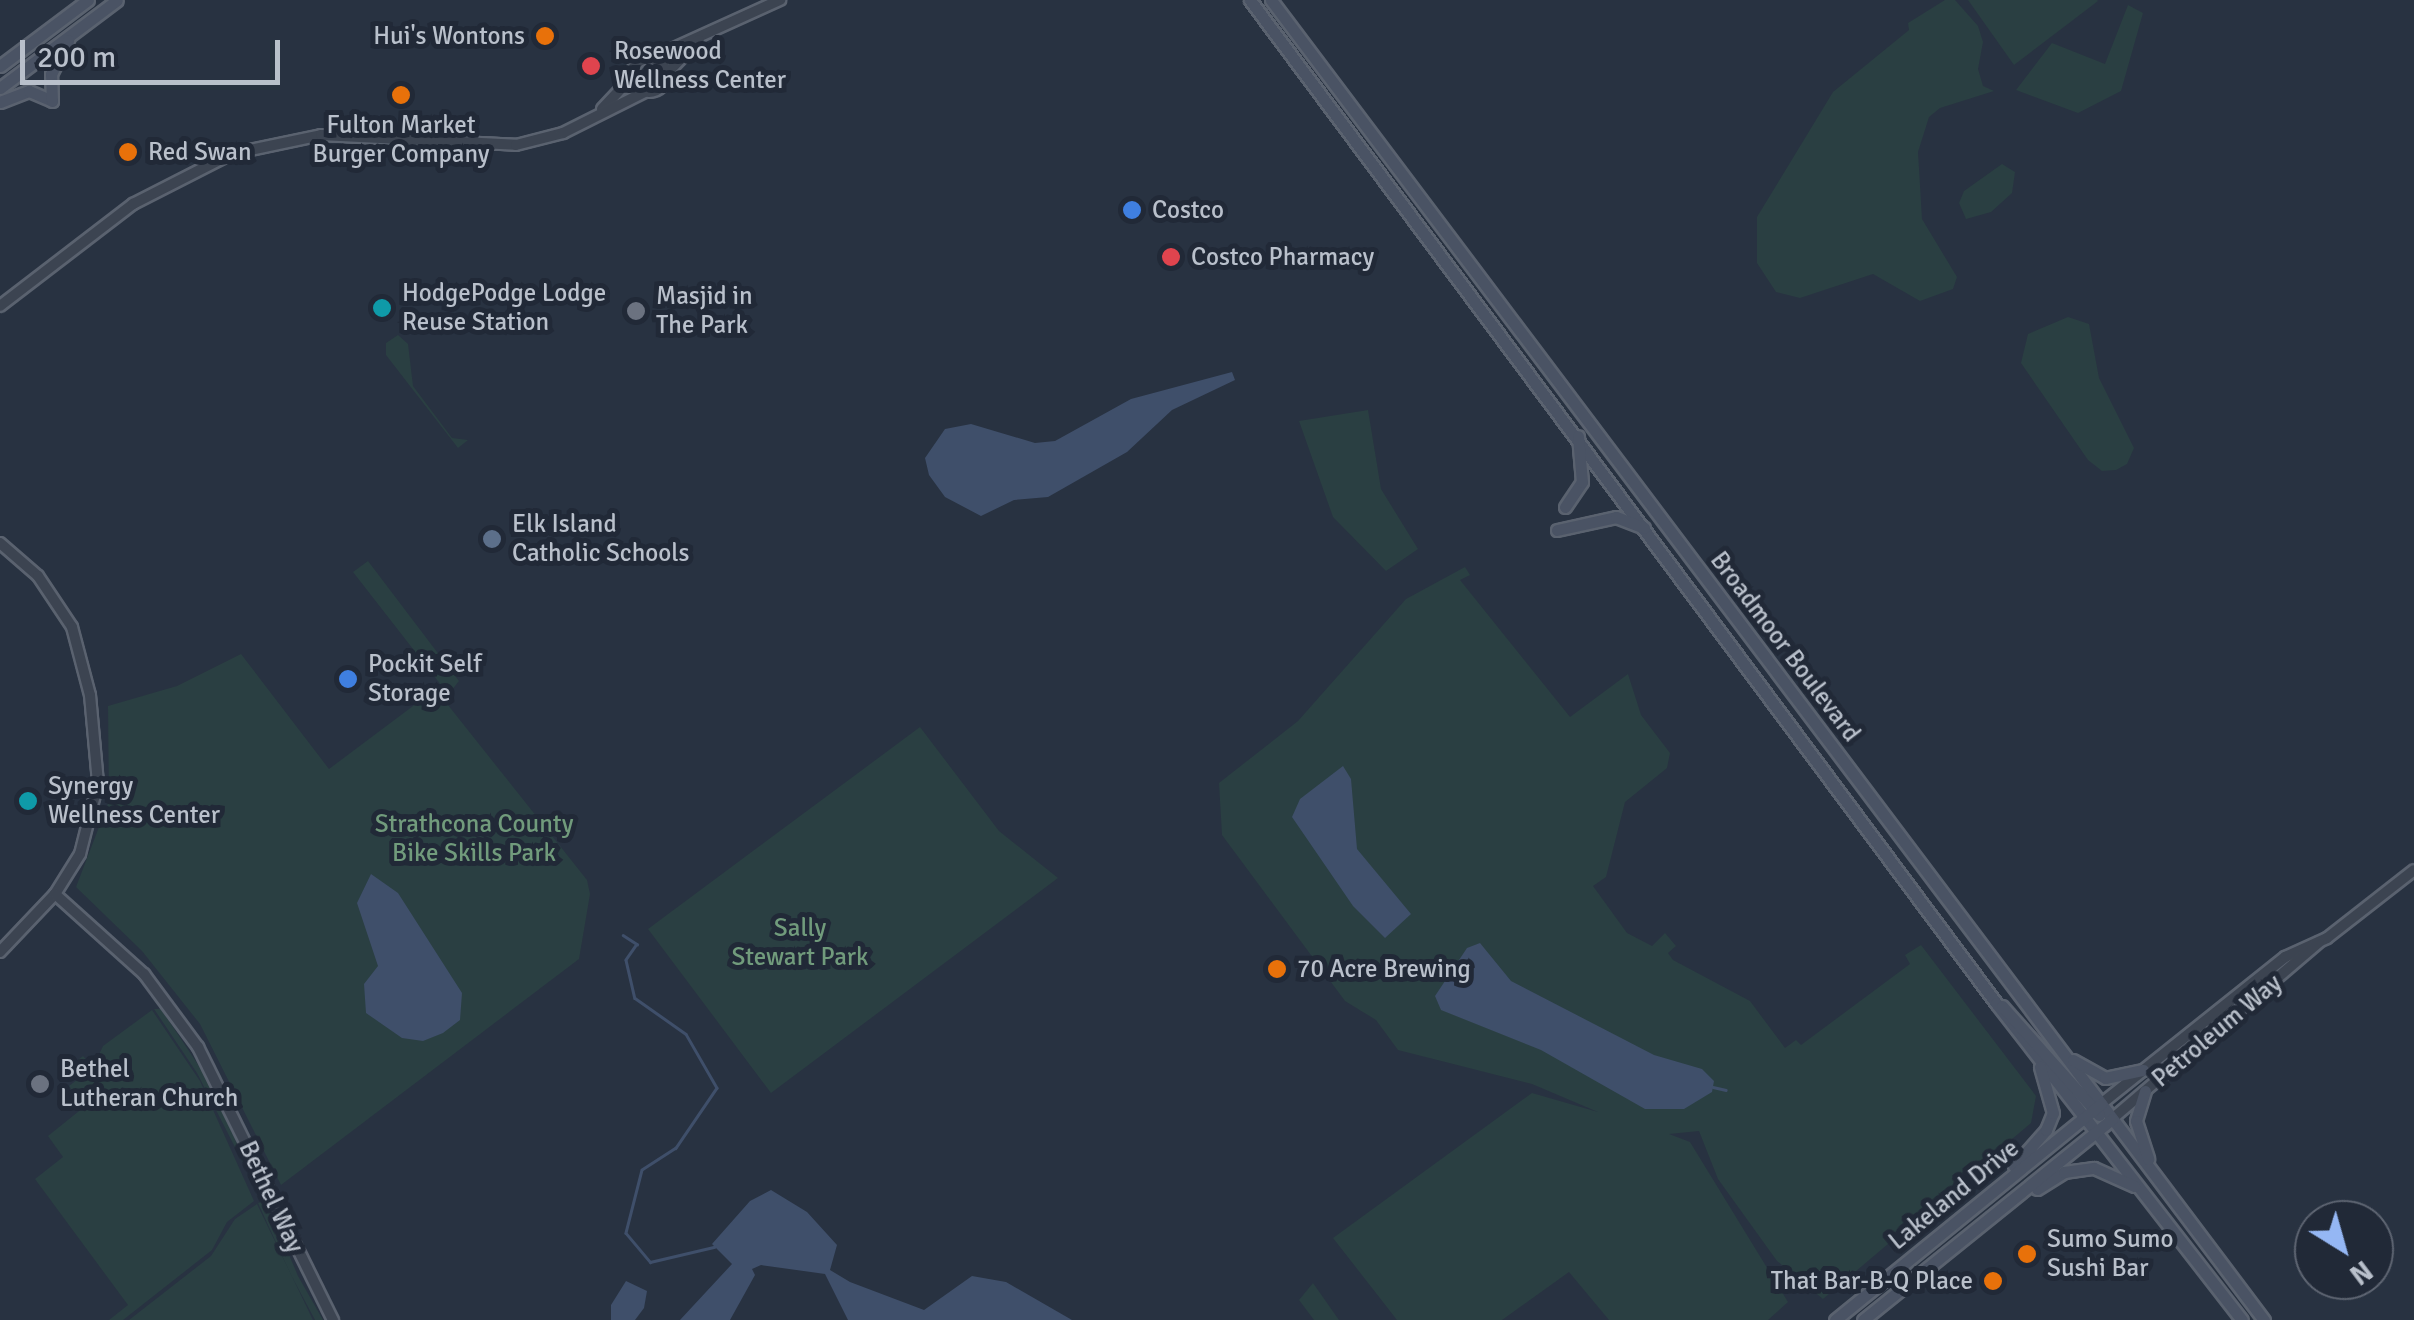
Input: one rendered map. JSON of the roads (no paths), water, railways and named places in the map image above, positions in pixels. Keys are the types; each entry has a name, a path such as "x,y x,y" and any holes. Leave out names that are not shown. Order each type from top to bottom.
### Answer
{"main road":[{"path":"0,66 88,0"},
{"path":"0,88 116,0"},
{"name":"Broadmoor Boulevard","path":"1250,0 1648,529 2035,1054 2093,1110 2112,1119 2264,1320"},
{"name":"Broadmoor Boulevard","path":"1271,0 2060,1050 2093,1110 2096,1132 2242,1320"},
{"path":"0,102 29,91 52,100 51,74 72,34"},
{"path":"1565,507 1582,482 1578,436"},
{"path":"1557,530 1616,517 1648,529"},
{"path":"1996,1003 2015,1014 2093,1110"},
{"path":"2060,1050 2098,1077 2143,1070"},
{"path":"1952,1226 2051,1121 2055,1103 2035,1054"},
{"path":"2145,1091 2136,1121 2155,1177"},
{"name":"Lakeland Drive","path":"1835,1320 2093,1110"},
{"name":"Lakeland Drive","path":"1866,1319 2112,1119"},
{"path":"1996,1216 2074,1169 2097,1168 2136,1187"}],"street":[{"path":"594,117 632,78 636,64 780,0"},
{"path":"0,306 173,178 248,149 321,135 500,148 536,142 660,88 666,74 703,36"},
{"path":"652,58 666,74"},
{"path":"632,78 645,92"},
{"path":"0,543 56,600 72,627 90,695 95,810 80,854 55,894 0,952"},
{"name":"Petroleum Way","path":"2112,1119 2320,941 2414,870"},
{"name":"Bethel Way","path":"55,894 144,974 198,1047 333,1320"},
{"name":"Petroleum Way","path":"2093,1110 2285,957 2320,941"}],"water":[{"path":"1232,372 1235,380 1172,410 1127,452 1048,497 1014,500 981,516 945,497 929,475 925,458 945,429 971,424 1035,443 1055,441 1131,399"},
{"path":"1343,766 1351,779 1357,849 1411,914 1385,938 1353,906 1292,817 1300,799"},
{"path":"371,874 398,893 462,993 460,1020 423,1041 402,1038 366,1013 364,984 378,966 357,903"},
{"path":"1480,943 1511,981 1654,1055 1702,1069 1714,1081 1712,1092 1684,1109 1645,1109 1541,1050 1441,1010 1435,996 1467,948"},
{"path":"771,1190 807,1212 837,1245 830,1270 850,1282 924,1310 972,1276 1006,1282 1072,1320 848,1320 825,1274 761,1265 752,1269 755,1275 730,1320 680,1320 732,1264 712,1244 750,1201"},
{"path":"626,1281 647,1291 644,1308 635,1320 611,1320 611,1305"}],"waterway":[{"path":"623,935 637,944 626,960 635,998 686,1034 717,1088 676,1148 642,1170 626,1233 650,1262 714,1247"},
{"path":"1713,1087 1726,1090"}],"place":[{"name":"Hui's Wontons","path":"545,36"},
{"name":"Rosewood Wellness Center","path":"591,66"},
{"name":"Fulton Market Burger Company","path":"401,95"},
{"name":"Red Swan","path":"128,152"},
{"name":"Costco","path":"1132,210"},
{"name":"Costco Pharmacy","path":"1171,257"},
{"name":"HodgePodge Lodge Reuse Station","path":"382,308"},
{"name":"Masjid in The Park","path":"636,311"},
{"name":"Elk Island Catholic Schools","path":"492,539"},
{"name":"Pockit Self Storage","path":"348,679"},
{"name":"Synergy Wellness Center","path":"28,801"},
{"name":"70 Acre Brewing","path":"1277,969"},
{"name":"Bethel Lutheran Church","path":"40,1084"},
{"name":"Sumo Sumo Sushi Bar","path":"2027,1254"},
{"name":"That Bar-B-Q Place","path":"1993,1281"}],"park label":[{"name":"Strathcona County Bike Skills Park","path":"474,840"},
{"name":"Sally Stewart Park","path":"800,944"}]}
